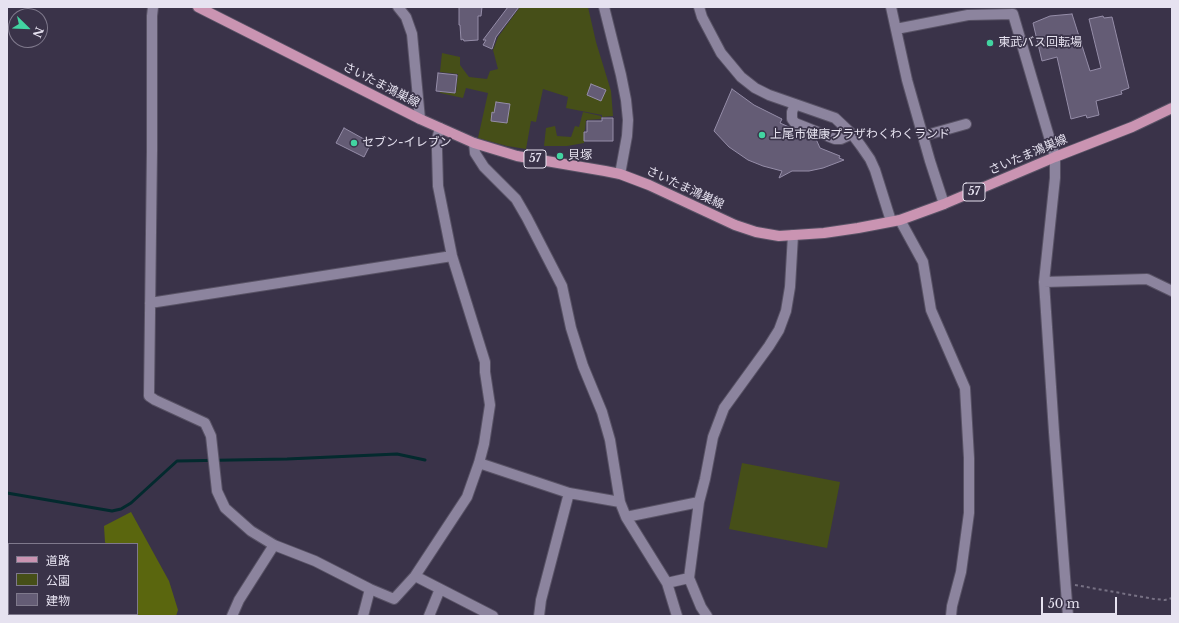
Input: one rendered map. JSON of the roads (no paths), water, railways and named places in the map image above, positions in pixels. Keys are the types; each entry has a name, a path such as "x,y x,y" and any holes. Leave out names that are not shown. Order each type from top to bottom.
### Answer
{"main road":[{"name":"さいたま鴻巣線","path":"198,7 420,119 474,143 517,156 620,174 642,182 735,225 768,234 794,235 824,233 896,220 944,204 1055,157 1132,127 1172,108"}],"street":[{"path":"153,7 149,396 205,423 211,436 217,491 225,508 251,531 274,545 315,560 370,589 394,599 415,576 467,497 484,444 490,405 485,362 452,256 438,186 437,150 440,128"},
{"path":"398,7 406,17 412,34 420,119"},
{"path":"604,7 621,74 628,120 627,136 620,174"},
{"path":"699,7 702,17 721,52 741,77 762,92 835,118 852,134 872,164 896,220 923,262 931,310 965,388 969,458 969,513 961,572 952,606 951,616"},
{"path":"891,7 907,80 944,204"},
{"path":"896,28 968,15 1013,14 1055,157 1055,178 1044,282 1068,616"},
{"path":"795,104 792,112 792,118 795,123 835,139 841,139 852,134"},
{"path":"923,136 966,124"},
{"path":"474,143 475,153 484,167 520,206 562,286 571,328 583,366 602,412 610,440 620,502 626,517 667,583 676,616"},
{"path":"707,616 689,578 699,502 713,437 724,408 779,330 786,311 790,287 794,235"},
{"path":"150,303 452,256"},
{"path":"1044,282 1147,279 1172,291"},
{"path":"479,463 569,493 620,502"},
{"path":"538,616 569,493"},
{"path":"626,517 699,502"},
{"path":"232,616 239,600 274,545"},
{"path":"415,576 493,616"},
{"path":"667,583 689,578"},
{"path":"362,616 370,589"},
{"path":"429,616 440,589"}],"waterway":[{"path":"7,493 112,511 121,509 131,503 177,461 287,459 397,454 425,460"}],"place":[{"name":"東武バス回転場","path":"990,43"},
{"name":"上尾市健康プラザわくわくランド","path":"762,135"},
{"name":"セブン-イレブン","path":"354,143"},
{"name":"貝塚","path":"560,156"}]}
